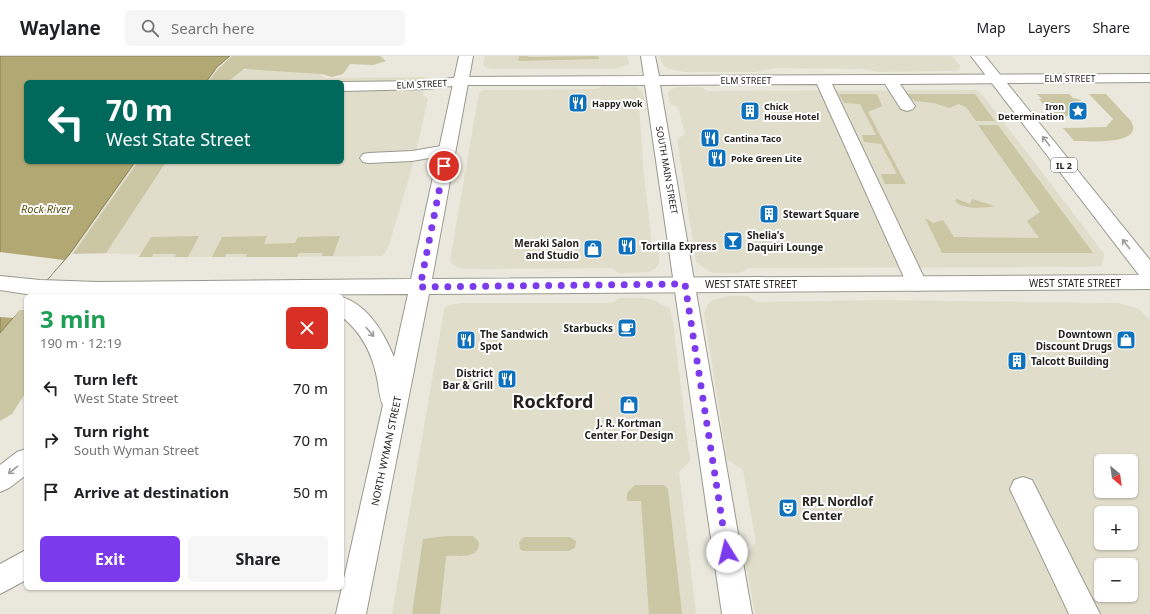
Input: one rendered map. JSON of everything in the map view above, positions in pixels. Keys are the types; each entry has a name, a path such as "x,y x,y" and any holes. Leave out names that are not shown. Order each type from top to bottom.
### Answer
{"main road":[{"name":"NORTH WYMAN STREET","path":"351,614 420,287 466,56"},
{"name":"SOUTH MAIN STREET","path":"648,56 737,614"},
{"name":"IL 2","path":"978,56 1150,274"},
{"name":"ELM STREET","path":"344,86 427,85 460,81 1150,78"},
{"path":"822,79 917,284"},
{"path":"874,79 890,107"},
{"path":"890,79 907,106"},
{"path":"371,152 412,156 447,150"},
{"name":"WEST STATE STREET","path":"0,283 40,288 98,290 317,292 420,287 1150,282"},
{"path":"344,307 358,318 374,336 383,355 389,378 394,412"},
{"path":"0,480 24,462"},
{"path":"1023,489 1085,614"},
{"path":"0,580 24,565"}],"shaded area":[{"path":"232,56 380,56 386,61 373,65 350,64 343,74 332,77 322,74 244,69 230,80 210,80 219,68"},
{"path":"485,56 627,56 629,62 628,65 616,69 495,69 486,68 483,65"},
{"path":"519,56 598,56 599,59 519,61"},
{"path":"659,56 952,56 960,66 956,71 878,72 863,69 774,68 756,72 685,72 669,69 663,65"},
{"path":"215,70 320,70 322,76 326,78 427,77 423,95 428,98 415,157 390,242 385,253 382,256 139,257 140,254 70,253 134,164 344,164 344,80 208,80"},
{"path":"603,86 637,87 642,91 644,97 645,103 639,107 644,174 652,246 659,253 659,262 656,268 649,272 619,273 611,268 463,269 457,267 450,261 479,92 484,90 596,89"},
{"path":"679,87 701,87 707,91 977,90 1036,164 1104,254 1101,266 749,268 740,273 714,273 709,271 696,262 677,139 685,134 678,107 670,104 668,93 671,89"},
{"path":"839,94 877,94 882,106 868,112 906,184 885,184 881,175 882,174 897,174 881,144 864,142 862,135 876,135 860,104 844,103"},
{"path":"906,94 975,94 995,121 976,121 966,107 959,104 949,108 934,103 915,101"},
{"path":"1037,94 1069,94 1073,98 1081,100 1070,109 1071,112 1065,118 1053,116 1039,99 1042,99"},
{"path":"1089,94 1106,94 1131,121 1133,129 1130,135 1113,140 1074,141 1063,128 1106,127 1113,119"},
{"path":"978,125 998,125 1093,253 942,253 925,218 933,223 943,220 954,237 1039,238 1027,221 1040,212"},
{"path":"137,164 165,164 106,253 73,254"},
{"path":"957,199 970,204 972,199 995,206 980,208 968,207 959,204 955,201"},
{"path":"199,236 188,257 175,257 176,254 153,254 152,257 139,257 151,237"},
{"path":"267,236 264,244 295,243 298,237 340,236 333,256 322,256 322,253 299,253 297,257 246,257 247,254 226,254 225,257 212,257 222,237"},
{"path":"730,296 747,296 757,302 880,300 1119,303 1139,309 1150,320 1150,614 755,614 745,557 756,542 743,470 727,459 704,313 708,304 713,300"},
{"path":"619,298 642,298 654,300 670,309 673,322 690,461 679,472 696,614 392,614 444,310 446,307 449,305 462,303 611,303"},
{"path":"20,310 24,310 24,395 12,414 0,421 0,333"},
{"path":"635,485 664,485 668,489 682,614 649,614 641,501 627,501 627,493"},
{"path":"446,536 473,536 479,542 478,548 476,552 468,555 446,556 440,614 412,614 423,539"},
{"path":"524,537 570,537 576,541 575,548 568,551 523,551 520,549 519,542"}],"water":[{"name":"Rock River","path":"0,56 230,56 217,67 207,80 24,80 24,164 134,164 69,255 35,294 24,294 24,300 18,312 0,333"}],"pier":[{"path":"0,252 64,260 35,294 24,294 24,305 13,318 0,317"}],"place":[{"name":"Happy Wok","path":"578,103"},
{"name":"Chick House Hotel","path":"750,111"},
{"name":"Iron Determination","path":"1078,111"},
{"name":"Cantina Taco","path":"710,138"},
{"name":"Poke Green Lite","path":"717,158"},
{"name":"Stewart Square","path":"769,214"},
{"name":"Shelia's Daquiri Lounge","path":"733,241"},
{"name":"Tortilla Express","path":"627,246"},
{"name":"Meraki Salon and Studio","path":"593,249"},
{"name":"Starbucks","path":"627,328"},
{"name":"The Sandwich Spot","path":"466,340"},
{"name":"Downtown Discount Drugs","path":"1126,340"},
{"name":"Talcott Building","path":"1017,361"},
{"name":"District Bar & Grill","path":"507,379"},
{"name":"J. R. Kortman Center For Design","path":"629,405"},
{"name":"RPL Nordlof Center","path":"788,508"}],"district":[{"name":"Rockford","path":"553,401"}],"route":[{"path":"444,166 420,287 685,284 727,552"}]}
